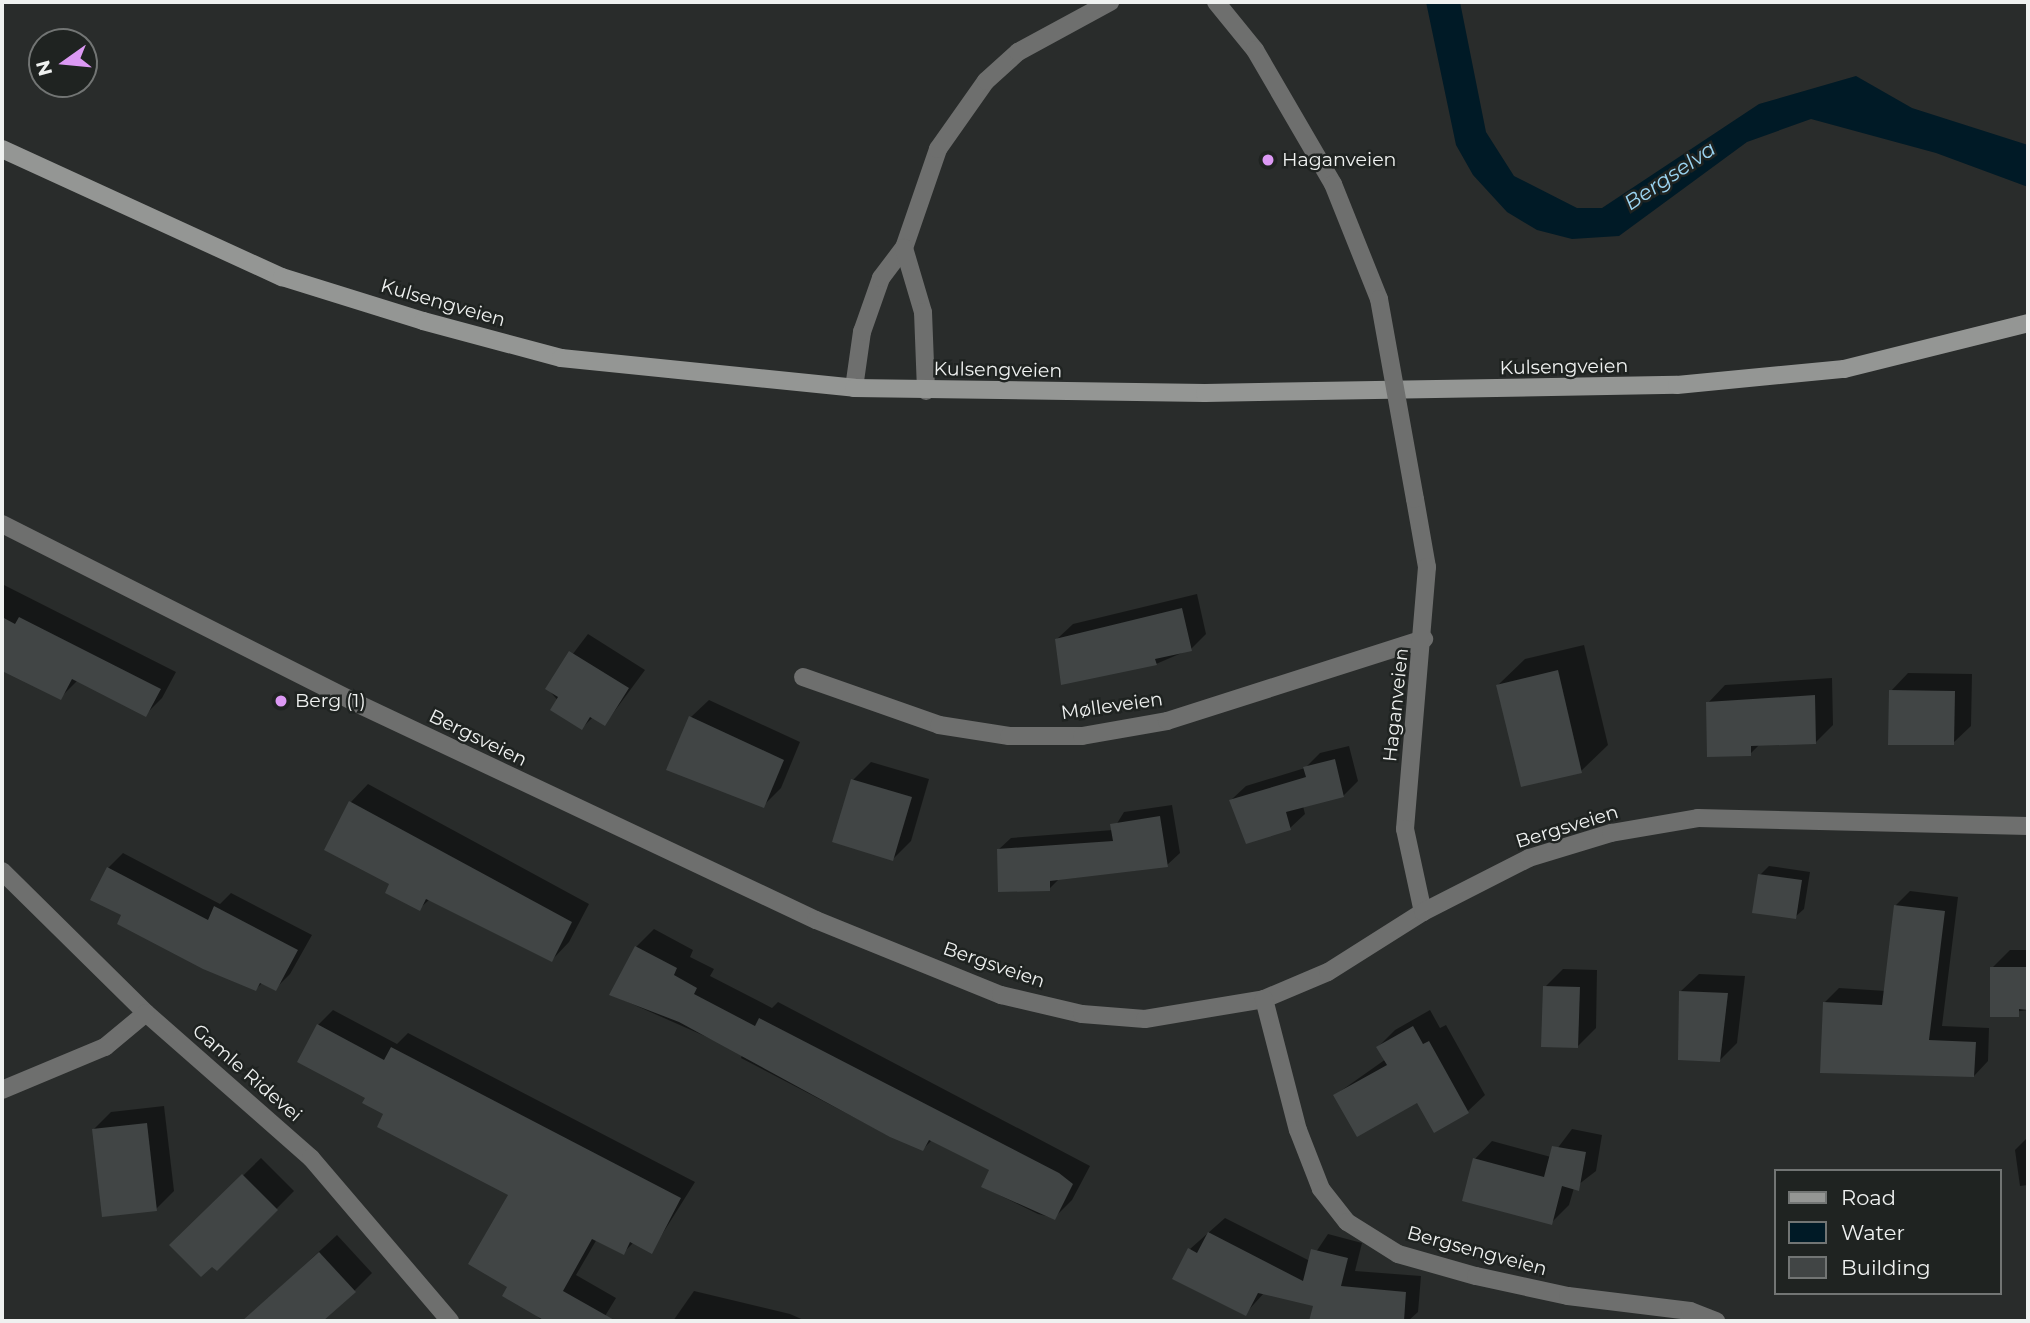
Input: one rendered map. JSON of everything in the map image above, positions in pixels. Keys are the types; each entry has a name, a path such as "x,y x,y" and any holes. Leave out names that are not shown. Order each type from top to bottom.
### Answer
{"main road":[{"name":"Kulsengveien","path":"2,149 282,277 423,321 561,358 854,387 926,391 1676,385 1844,369 2028,323"}],"street":[{"path":"854,387 862,332 877,289 904,248 938,149 986,81 1027,46 1111,2"},
{"name":"Haganveien","path":"1216,2 1255,50 1333,184 1379,299 1427,567 1424,639 1405,829 1423,912"},
{"path":"904,248 923,312 926,391"},
{"name":"Bergsveien","path":"2,524 623,832 1002,995 1082,1014 1145,1019 1264,999 1328,972 1423,912 1529,858 1611,833 1698,818 2028,826"},
{"name":"Mølleveien","path":"803,677 939,725 1009,736 1082,736 1179,717 1424,639"},
{"name":"Gamle Ridevei","path":"2,871 146,1013 311,1158 450,1321"},
{"name":"Bergsengveien","path":"1264,999 1298,1130 1321,1189 1347,1222 1398,1254 1476,1276 1568,1296 1690,1311 1716,1321"},
{"path":"2,1090 76,1063 146,1013"}],"water":[{"name":"Bergselva","path":"1426,2 1460,2 1486,132 1514,176 1577,208 1602,208 1759,104 1856,76 1912,108 2028,145 2028,187 1936,153 1811,119 1747,142 1619,236 1572,239 1537,230 1507,212 1473,175 1456,145"}],"building":[{"path":"1182,608 1192,651 1155,659 1157,665 1061,685 1055,639"},
{"path":"2,617 15,624 19,617 161,689 146,717 72,679 61,700 2,671"},
{"path":"569,651 629,688 605,726 590,717 582,730 550,710 558,697 545,689"},
{"path":"1558,670 1582,773 1521,787 1496,685"},
{"path":"1889,690 1955,691 1954,745 1888,745"},
{"path":"1815,695 1816,744 1751,746 1751,756 1707,757 1706,702"},
{"path":"689,716 784,760 764,808 666,770"},
{"path":"1335,759 1344,797 1286,812 1291,830 1246,844 1229,800 1306,777 1303,767"},
{"path":"851,779 912,797 893,861 832,842"},
{"path":"349,801 572,922 552,962 426,899 420,911 385,893 389,884 324,850"},
{"path":"1160,816 1168,867 1050,881 1050,891 998,892 997,849 1113,841 1110,824"},
{"path":"107,867 208,920 214,906 298,950 276,991 260,983 256,991 203,969 117,924 121,915 90,900"},
{"path":"1758,874 1802,880 1796,919 1752,913"},
{"path":"1894,905 1945,911 1929,1040 1976,1042 1974,1077 1820,1073 1823,1002 1882,1005"},
{"path":"635,946 677,968 674,975 697,988 694,994 755,1026 759,1018 1059,1173 1073,1184 1055,1220 981,1187 989,1170 929,1140 923,1151 890,1137 679,1022 609,995"},
{"path":"1990,967 2028,967 2028,1010 2019,1009 2019,1017 1990,1017"},
{"path":"1543,986 1580,987 1578,1048 1541,1047"},
{"path":"1679,991 1728,993 1720,1062 1678,1060"},
{"path":"317,1024 384,1060 391,1047 681,1198 652,1254 630,1242 624,1255 592,1239 563,1291 616,1321 545,1321 502,1296 507,1287 468,1264 508,1195 377,1127 383,1114 362,1103 365,1098 297,1062"},
{"path":"1413,1026 1423,1044 1429,1041 1469,1113 1434,1133 1417,1103 1357,1137 1333,1095 1387,1065 1376,1047"},
{"path":"147,1123 157,1211 102,1217 92,1129"},
{"path":"1552,1146 1586,1152 1579,1191 1562,1186 1552,1225 1462,1201 1473,1158 1544,1177"},
{"path":"242,1174 278,1210 217,1271 212,1267 201,1277 169,1245"},
{"path":"1208,1232 1303,1281 1311,1249 1348,1258 1341,1286 1406,1292 1404,1321 1309,1321 1313,1306 1258,1293 1246,1316 1172,1279 1188,1248 1197,1253"},
{"path":"319,1252 356,1292 323,1321 242,1321"}],"place":[{"name":"Haganveien","path":"1268,160"},
{"name":"Berg (1)","path":"281,701"}]}
